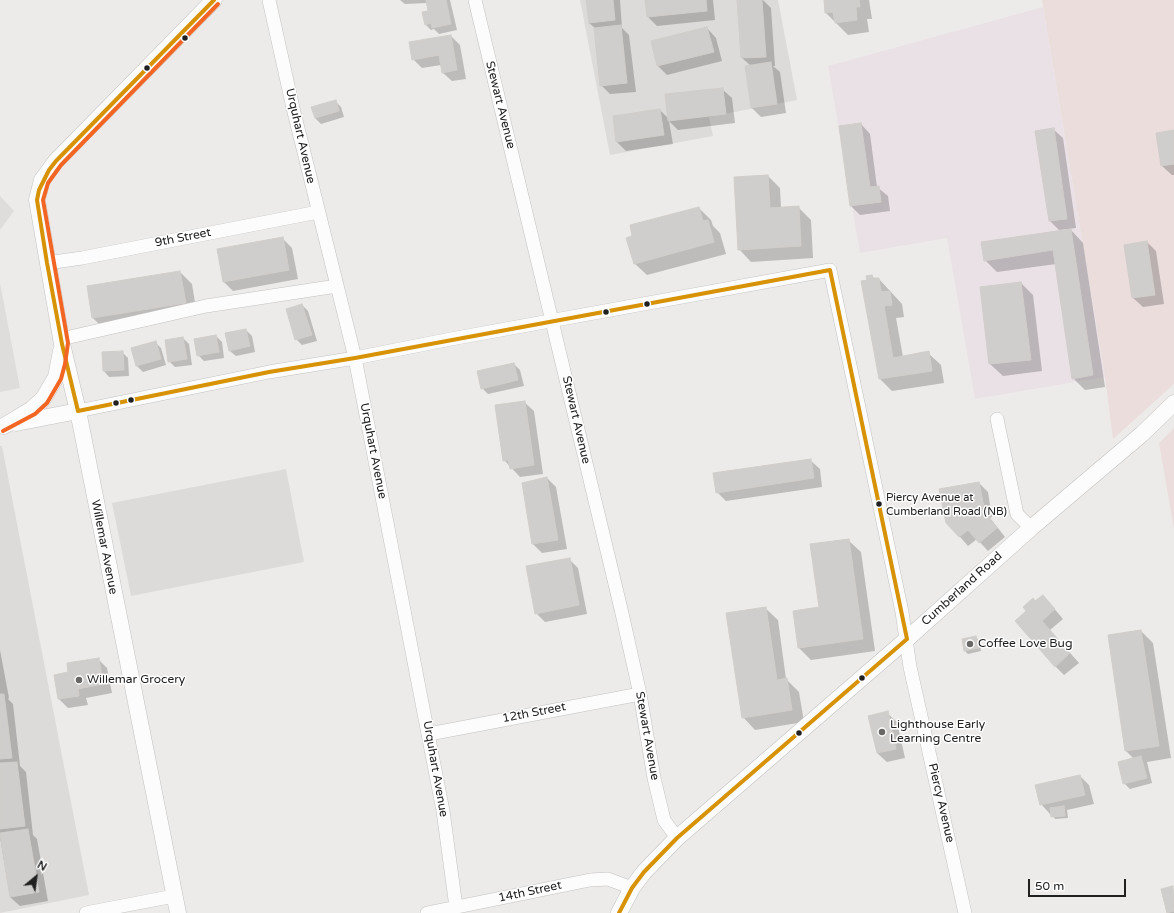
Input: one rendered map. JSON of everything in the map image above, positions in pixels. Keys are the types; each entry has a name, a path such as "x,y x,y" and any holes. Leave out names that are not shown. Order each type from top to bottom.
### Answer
{"street":[{"name":"Willemar Avenue","path":"178,913 78,411 62,341 37,200 42,180 56,161 214,0"},
{"name":"Urquhart Avenue","path":"268,0 318,212 355,358 429,734 443,811 456,907"},
{"name":"Stewart Avenue","path":"475,0 640,694 654,778 664,820 678,838"},
{"name":"9th Street","path":"47,263 82,258 318,212"},
{"name":"Piercy Avenue","path":"552,321 830,270 907,639 910,666 965,913"},
{"path":"2,426 32,409 43,399 56,377 62,341 206,306 337,286"},
{"path":"2,426 269,372 355,358 552,321"},
{"name":"Cumberland Road","path":"619,913 632,888 644,872 678,838 907,639 1031,528 1142,434 1174,404"},
{"path":"997,419 1017,514 1031,528"},
{"name":"12th Street","path":"429,734 640,694"},
{"name":"14th Street","path":"427,913 590,880 608,879 632,888"},
{"path":"86,913 174,896"}],"shaded area":[{"path":"580,0 778,0 797,100 709,117 713,136 610,155"},
{"path":"1042,0 1174,0 1174,384 1113,439 1105,377"},
{"path":"1043,7 1105,377 975,399 947,238 860,253 828,66"},
{"path":"0,196 14,211 0,230"},
{"path":"0,283 20,388 0,392"},
{"path":"1174,428 1174,529 1159,443"},
{"path":"0,446 2,446 89,895 0,913"},
{"path":"286,469 304,562 131,596 112,503"}],"building":[{"path":"426,0 446,0 451,24 432,28 431,23 425,25 422,12 428,11"},
{"path":"586,0 613,0 615,20 589,23"},
{"path":"645,0 706,0 707,11 647,17"},
{"path":"737,0 762,0 766,57 741,58"},
{"path":"824,0 859,0 860,7 856,7 857,20 835,23 833,12 825,13"},
{"path":"621,25 627,83 600,86 594,28"},
{"path":"707,27 714,52 657,66 651,41"},
{"path":"451,35 457,70 442,73 439,55 412,60 409,42"},
{"path":"771,62 777,104 751,108 745,66"},
{"path":"723,88 726,114 668,121 665,94"},
{"path":"336,100 339,111 315,118 311,107"},
{"path":"660,109 664,135 616,142 613,116"},
{"path":"861,123 870,187 879,186 881,202 850,206 839,126"},
{"path":"1054,128 1067,219 1049,221 1035,131"},
{"path":"1174,130 1174,164 1161,166 1156,133"},
{"path":"768,175 770,208 799,206 801,246 738,250 734,177"},
{"path":"699,207 703,221 708,220 714,242 634,264 626,238 632,236 630,225"},
{"path":"1071,229 1093,375 1072,379 1053,250 984,261 981,242"},
{"path":"283,237 289,270 223,282 217,249"},
{"path":"1147,241 1155,295 1132,298 1124,245"},
{"path":"180,271 186,303 92,318 87,286"},
{"path":"872,275 873,278 879,278 881,292 890,291 892,305 884,306 893,358 929,351 932,371 879,379 861,281 867,280 866,276"},
{"path":"1021,282 1031,360 989,364 980,287"},
{"path":"302,304 312,335 295,340 286,309"},
{"path":"246,329 250,346 229,351 225,333"},
{"path":"216,335 219,352 197,356 194,339"},
{"path":"183,337 187,359 168,362 165,340"},
{"path":"156,341 161,359 136,366 131,348"},
{"path":"123,351 124,370 103,371 102,352"},
{"path":"514,363 518,380 481,389 477,371"},
{"path":"525,401 534,465 510,469 508,460 503,461 495,405"},
{"path":"811,459 814,478 716,493 713,473"},
{"path":"547,477 558,540 532,544 522,483"},
{"path":"979,482 984,507 981,508 997,528 979,543 968,530 959,537 946,523 939,489"},
{"path":"849,539 863,639 798,648 793,611 819,607 810,544"},
{"path":"570,558 579,605 535,614 526,566"},
{"path":"1043,595 1055,609 1042,621 1070,653 1055,667 1015,621 1026,611 1023,607 1033,598 1035,601"},
{"path":"766,607 777,680 787,678 792,710 742,718 726,613"},
{"path":"1141,630 1159,746 1125,751 1108,635"},
{"name":"Coffee Love Bug","path":"976,636 979,648 964,651 962,639"},
{"name":"Willemar Grocery","path":"99,658 103,684 78,689 79,696 58,699 54,675 68,672 67,663"},
{"path":"0,694 4,694 12,758 0,759"},
{"name":"Lighthouse Early Learning Centre","path":"888,711 896,749 877,753 868,716"},
{"path":"1141,756 1147,778 1123,784 1118,762"},
{"path":"17,762 25,826 0,829 0,763"},
{"path":"1080,775 1085,795 1040,805 1035,785"},
{"path":"1064,806 1065,816 1051,817 1050,808"},
{"path":"28,829 39,892 10,897 0,833"},
{"path":"1173,886 1174,911 1167,913 1161,889"}],"transit line":[{"path":"78,411 62,344 47,263 37,200 39,190 49,170 56,161 214,0"},
{"path":"3,431 35,414 47,403 61,379 65,364 68,343 43,200 48,183 61,165 218,4"},
{"path":"830,270 907,639"},
{"path":"78,411 269,372 355,358 830,270"},
{"path":"619,913 632,888 644,872 677,838 907,639"}],"place":[{"name":"Piercy Avenue at Cumberland Road (NB)","path":"879,504"},
{"name":"Coffee Love Bug","path":"970,644"},
{"name":"Willemar Grocery","path":"79,680"},
{"name":"Lighthouse Early Learning Centre","path":"882,732"}]}
